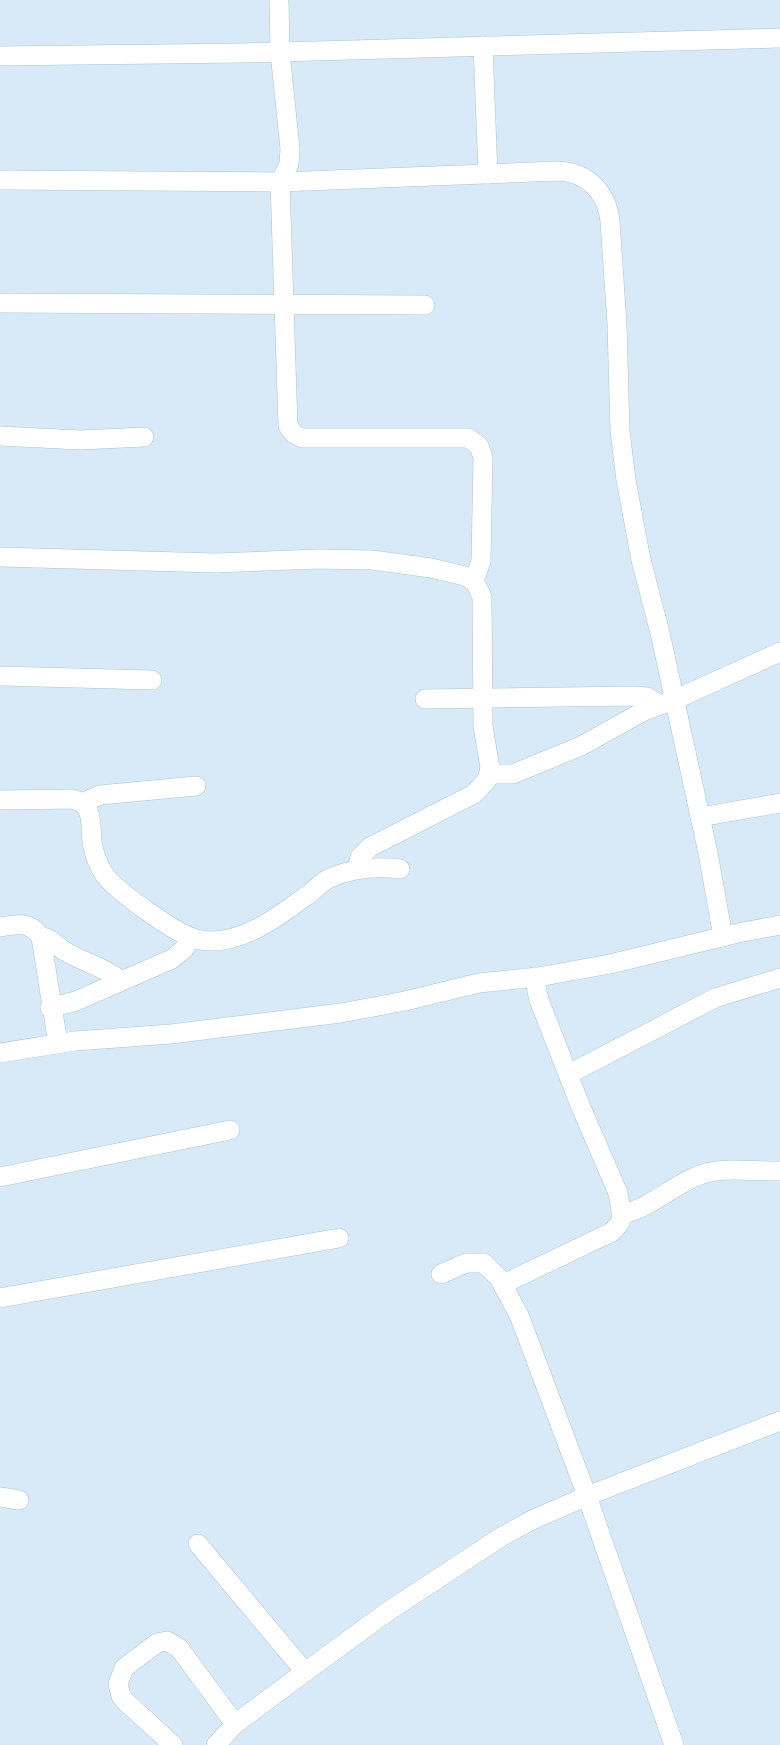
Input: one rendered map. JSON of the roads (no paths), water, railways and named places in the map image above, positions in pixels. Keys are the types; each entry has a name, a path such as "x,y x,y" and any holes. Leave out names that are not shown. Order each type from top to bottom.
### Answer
{"street":[{"path":"279,0 280,52 290,148 289,164 280,182 287,421 294,434 302,438 468,438 479,446 483,457 481,561 477,573 470,579"},
{"path":"0,56 280,52 780,38"},
{"path":"483,46 488,174"},
{"path":"0,180 280,182 558,171 574,173 595,185 607,205 617,324 620,430 626,480 641,560 660,633 666,702 700,817 722,937"},
{"path":"0,303 425,305"},
{"path":"0,436 80,440 144,437"},
{"path":"0,557 216,563 345,558 402,563 470,579 478,587 482,597 482,700 484,738 490,762 489,774 484,786 474,794 370,847 360,856 357,869"},
{"path":"489,774 513,774 581,746 630,718 780,652"},
{"path":"0,676 152,680"},
{"path":"424,699 482,700 635,696 666,702"},
{"path":"82,803 100,795 196,786"},
{"path":"0,800 72,799 82,803 91,816 95,855 110,881 177,930 190,937 215,941 236,937 276,917 328,879 357,869 386,867 400,869"},
{"path":"700,817 780,803"},
{"path":"0,927 25,924 32,927 41,937 53,941 74,957 115,975 122,981"},
{"path":"0,1053 58,1044 171,1034 341,1013 405,1002 479,982 534,977 619,962 780,925"},
{"path":"41,937 50,1008 58,1044"},
{"path":"50,1008 76,1001 172,959 184,949 190,937"},
{"path":"504,1286 612,1232 620,1223 622,1214 618,1193 593,1136 539,1000 534,977"},
{"path":"569,1074 715,998 780,978"},
{"path":"0,1177 230,1130"},
{"path":"622,1214 643,1208 685,1182 706,1173 724,1170 780,1171"},
{"path":"0,1298 339,1238"},
{"path":"441,1274 466,1263 478,1262 489,1266 504,1286 515,1308 587,1496 674,1745"},
{"path":"216,1745 235,1724 387,1612 501,1537 532,1520 587,1496 780,1421"},
{"path":"0,1496 19,1500"},
{"path":"198,1544 305,1672"},
{"path":"173,1745 125,1700 119,1690 119,1678 124,1668 157,1643 167,1641 179,1648 235,1724"}]}
